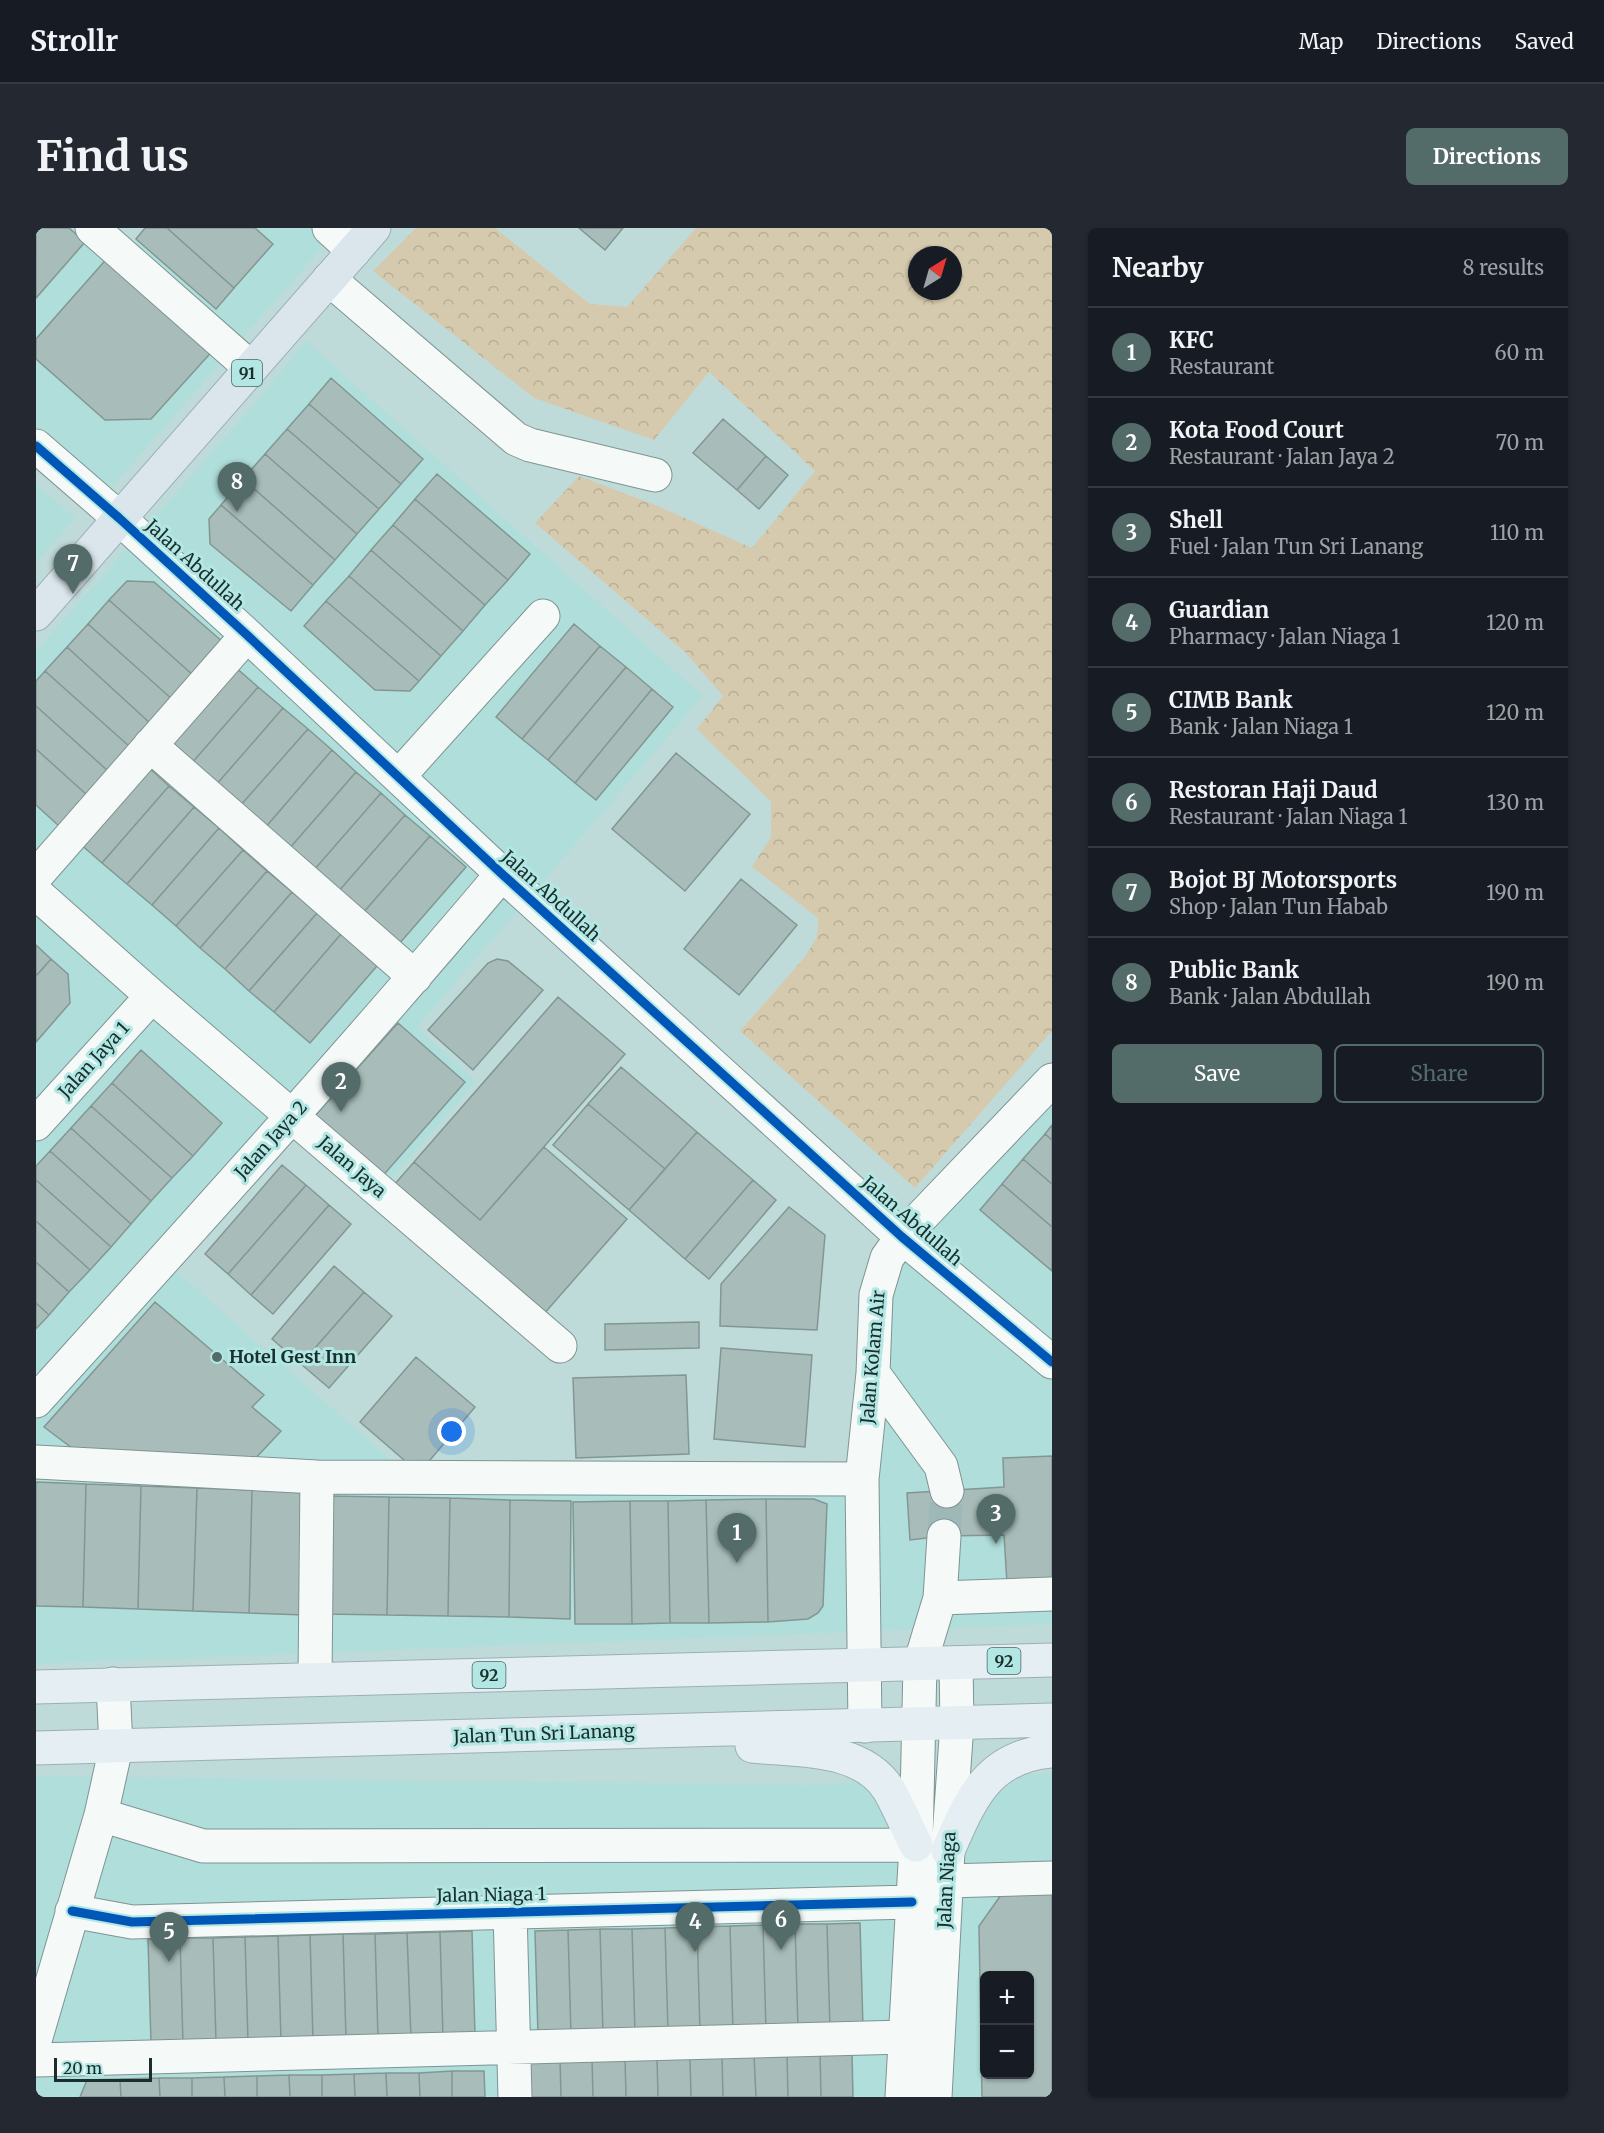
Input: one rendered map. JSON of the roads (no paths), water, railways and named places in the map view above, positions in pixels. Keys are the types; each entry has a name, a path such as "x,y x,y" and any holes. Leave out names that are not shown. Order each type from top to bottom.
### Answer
{"highway":[{"name":"91","path":"119,518 364,240"},
{"path":"36,614 119,518"}],"main road":[{"name":"92","path":"36,1687 1052,1660"},
{"name":"Jalan Tun Sri Lanang","path":"36,1748 1052,1720"},
{"path":"682,1730 730,1744 840,1755 852,1759 879,1777 888,1789 916,1845"},
{"path":"947,1866 966,1810 984,1783 1001,1767 1017,1758 1035,1752 1052,1751"}],"street":[{"path":"92,228 251,368"},
{"path":"329,228 364,240"},
{"path":"329,279 516,439 530,445 655,475"},
{"name":"Jalan Abdullah","path":"36,446 119,518 502,874 902,1236 1052,1362"},
{"path":"399,776 543,616"},
{"path":"36,876 247,635"},
{"path":"150,746 415,977"},
{"name":"Jalan Jaya 2","path":"36,1401 293,1116 502,874"},
{"name":"Jalan Jaya","path":"36,893 152,996 560,1346"},
{"name":"Jalan Jaya 1","path":"36,1124 152,996"},
{"name":"Jalan Kolam Air","path":"865,1726 862,1479 873,1373 876,1294 887,1258 902,1236 1052,1080"},
{"path":"873,1373 941,1466 947,1491"},
{"path":"36,1462 317,1477 862,1479"},
{"path":"315,1679 317,1477"},
{"name":"Jalan Niaga","path":"902,2097 916,1845 920,1664 940,1598 944,1536"},
{"path":"940,1598 1052,1594"},
{"name":"Jalan Niaga","path":"935,2097 957,1724 957,1663"},
{"path":"36,2037 101,1815 116,1747 113,1684"},
{"path":"101,1815 203,1846 916,1845"},
{"path":"947,1866 1052,1878"},
{"name":"Jalan Niaga 1","path":"72,1911 132,1922 912,1902"},
{"path":"510,1911 515,2097"},
{"path":"36,2060 905,2037"}],"tunnel":[{"path":"944,1536 947,1491"}],"place":[{"name":"Public Bank","path":"237,512"},
{"name":"Bojot BJ Motorsports","path":"73,594"},
{"name":"Kota Food Court","path":"341,1112"},
{"name":"Hotel Gest Inn","path":"217,1357"},
{"name":"Shell","path":"996,1544"},
{"name":"KFC","path":"737,1563"},
{"name":"Restoran Haji Daud","path":"781,1950"},
{"name":"Guardian","path":"695,1952"},
{"name":"CIMB Bank","path":"169,1962"}]}
